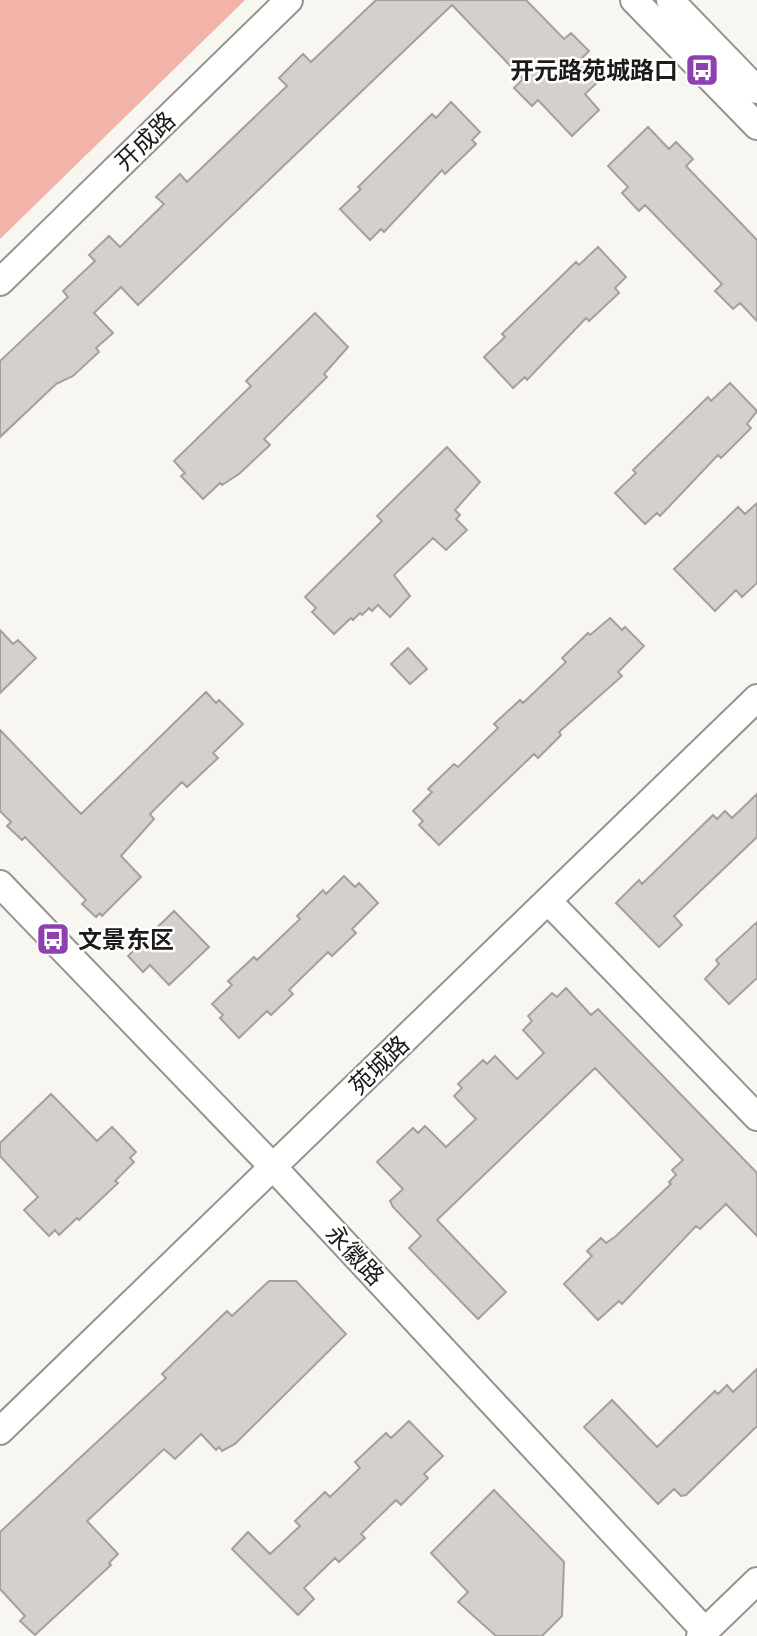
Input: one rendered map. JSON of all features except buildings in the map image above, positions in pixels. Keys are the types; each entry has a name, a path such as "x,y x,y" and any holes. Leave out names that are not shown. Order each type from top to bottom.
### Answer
{"street":[{"name":"开成路","path":"0,282 289,0"},
{"path":"634,0 757,126"},
{"path":"670,0 757,90"},
{"name":"苑城路","path":"0,1432 757,698"},
{"name":"永徽路","path":"0,884 274,1168 703,1634"},
{"path":"548,901 757,1117"},
{"path":"703,1634 757,1581"}],"shaded area":[{"path":"0,0 245,0 0,239"}],"place":[{"name":"开元路苑城路口","path":"702,70"},
{"name":"文景东区","path":"53,939"}]}
